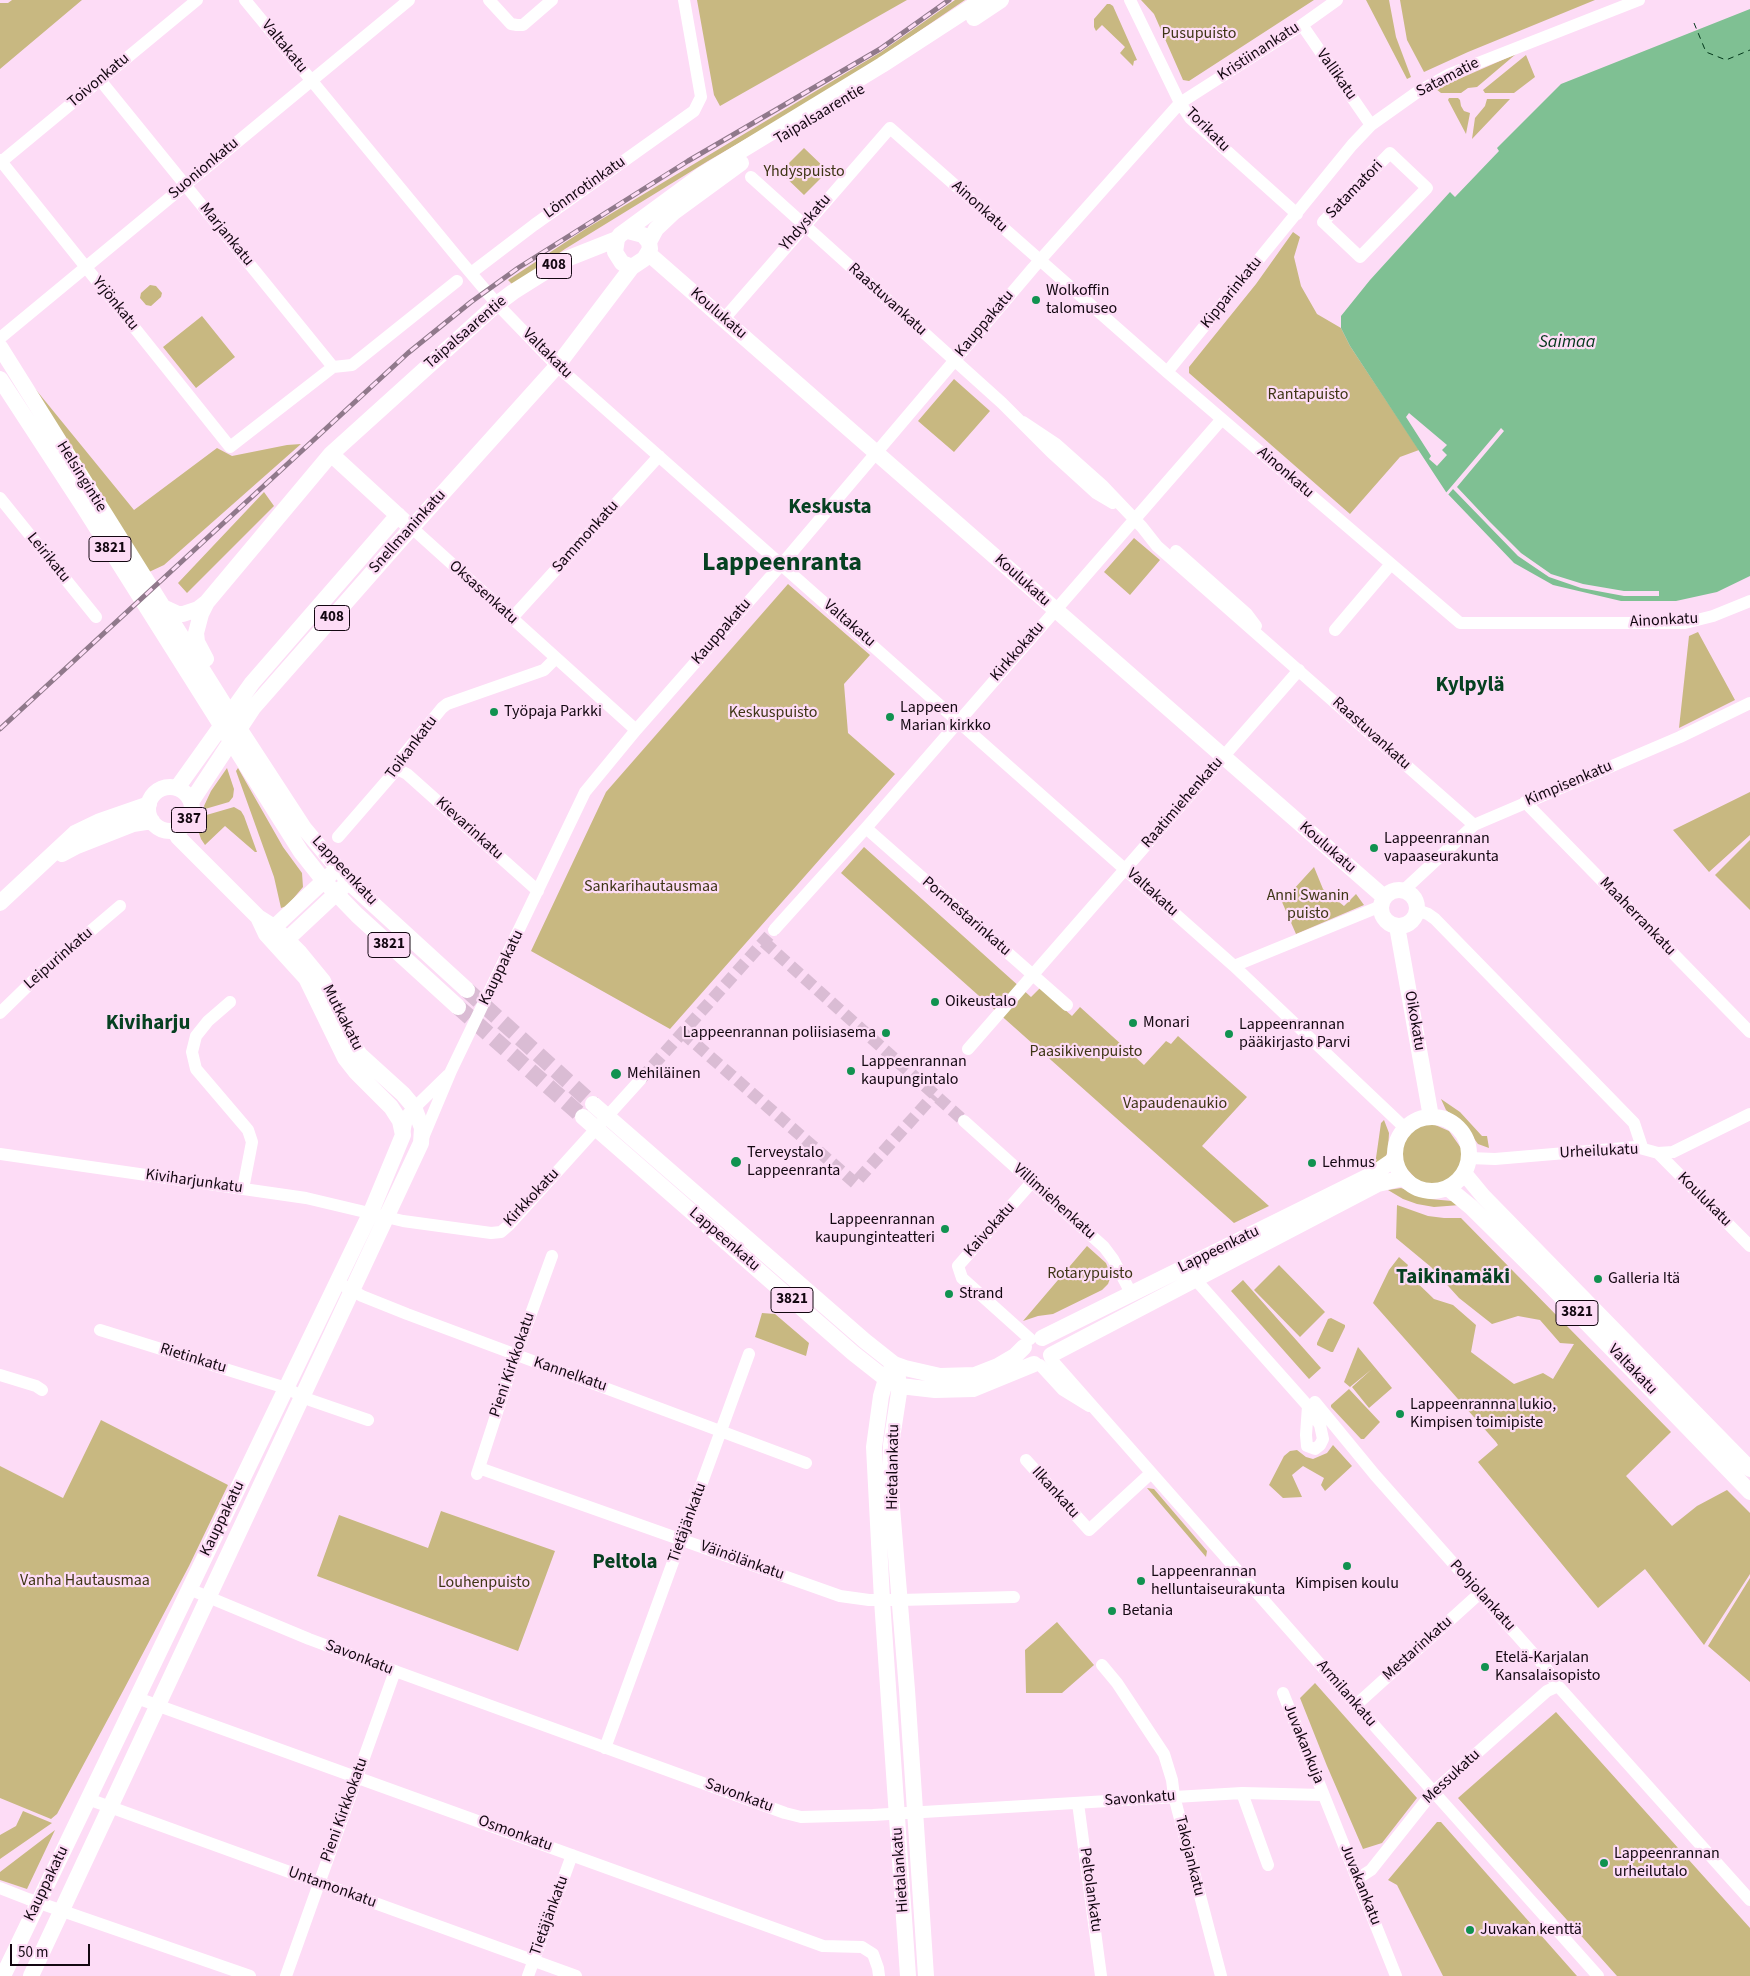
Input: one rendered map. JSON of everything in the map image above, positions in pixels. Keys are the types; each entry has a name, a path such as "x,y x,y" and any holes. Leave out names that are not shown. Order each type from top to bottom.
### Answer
{"main road":[{"name":"Taipalsaarentie","path":"331,454 497,304 513,292 564,260 623,235 703,174 882,65 982,0"},
{"name":"Taipalsaarentie","path":"646,258 656,229 674,212 739,164 896,69 1001,0"},
{"path":"623,235 643,235 646,258 622,262 615,252 623,235"},
{"name":"Koulukatu","path":"646,258 723,320 876,453 1223,757 1382,902"},
{"name":"Snellmaninkatu","path":"191,802 253,708 557,366 646,258"},
{"name":"Helsingintie","path":"0,347 242,733"},
{"name":"Helsingintie","path":"0,379 238,751"},
{"name":"Oksasenkatu","path":"331,454 411,528"},
{"name":"408","path":"164,608 173,613 183,614 198,609 207,602 331,454"},
{"name":"Snellmaninkatu","path":"177,788 244,694 398,516"},
{"name":"408","path":"207,602 198,622 197,642 213,673 226,707"},
{"name":"Lappeenkatu","path":"242,733 296,815 349,882 467,990"},
{"name":"Lappeenkatu","path":"238,751 296,845 324,881 458,1007"},
{"name":"387","path":"162,788 177,788 183,791 191,802 192,810 187,823 174,830 162,829 152,821 148,810 151,797 162,788"},
{"path":"0,903 75,833 100,820 149,804"},
{"name":"387","path":"44,863 93,839 134,824 152,821"},
{"name":"Mutkakatu","path":"174,830 178,837 283,944 306,978 345,1058 356,1072 391,1107 400,1121 403,1135"},
{"path":"270,930 337,868"},
{"path":"283,944 349,882"},
{"path":"1394,890 1404,890 1414,898 1417,910 1416,915 1409,923 1397,926 1385,919 1382,902 1394,890"},
{"name":"Oikokatu","path":"1397,926 1431,1117"},
{"name":"Mutkakatu","path":"283,944 300,953 323,981 350,1040 360,1055 403,1094 418,1113"},
{"name":"Lappeenkatu","path":"588,1111 894,1364 940,1376 975,1375 998,1366 1015,1356 1032,1342 1373,1174 1395,1159"},
{"name":"Kauppakatu","path":"3,1976 337,1282 421,1143 422,1128 418,1113"},
{"path":"1431,1117 1416,1120 1405,1128 1396,1142 1395,1159 1402,1178 1417,1188 1425,1191 1434,1191 1448,1188 1457,1182 1466,1165"},
{"name":"3821","path":"1431,1117 1447,1121 1460,1130 1467,1143 1466,1165"},
{"name":"Lappeenkatu","path":"601,1122 853,1353 893,1383 935,1390 973,1389 1044,1360 1378,1184 1402,1178"},
{"name":"Kauppakatu","path":"31,1976 352,1290 403,1135"},
{"name":"Valtakatu","path":"1466,1165 1483,1196 1750,1469"},
{"name":"Valtakatu","path":"1448,1188 1471,1207 1539,1275 1750,1492"},
{"path":"1032,1342 1050,1344 1044,1360 1026,1358 1032,1342"},
{"name":"Hietalankatu","path":"894,1364 891,1495 910,1725 926,1976"},
{"name":"Hietalankatu","path":"893,1383 881,1396 874,1448 882,1600 908,1976"}],"street":[{"name":"Toivonkatu","path":"1,161 197,0"},
{"name":"Valtakatu","path":"245,0 497,304 557,366 1234,966 1405,1128"},
{"name":"Suonionkatu","path":"0,338 409,0"},
{"path":"489,0 510,24 517,25 523,25 552,0"},
{"name":"Lönnrotinkatu","path":"471,273 694,111 701,97 684,0"},
{"name":"Torikatu","path":"1130,0 1180,102 1190,118 1297,214"},
{"name":"Kristiinankatu","path":"1180,102 1302,25 1337,0"},
{"name":"Satamatie","path":"1297,214 1352,145 1371,125 1416,93 1450,74 1640,0"},
{"name":"Vallikatu","path":"1302,25 1371,125"},
{"name":"Marjankatu","path":"100,80 334,367"},
{"name":"Kauppakatu","path":"403,1135 451,1072 585,792 636,730 782,564 1039,260 1180,102"},
{"name":"Ainonkatu","path":"890,128 1167,372 1460,623 1685,623 1714,616 1750,601"},
{"name":"Yhdyskatu","path":"723,320 890,128"},
{"name":"Satamatori","path":"1390,153 1427,188 1360,257 1323,222 1390,153"},
{"name":"Yrjönkatu","path":"1,161 230,447 334,367"},
{"name":"Raastuvankatu","path":"751,177 1023,422 1050,452 1096,493 1134,519 1157,546 1474,825"},
{"name":"Kipparinkatu","path":"1167,372 1297,214"},
{"path":"334,367 352,365 457,281"},
{"name":"Kirkkokatu","path":"774,930 866,828 1222,419"},
{"name":"Sammonkatu","path":"512,618 659,456"},
{"name":"Leirikatu","path":"0,498 96,617"},
{"name":"Oksasenkatu","path":"411,528 636,730"},
{"path":"1336,630 1391,564"},
{"name":"Toikankatu","path":"338,837 397,769 401,758 442,708 448,704 544,670 556,658"},
{"name":"Raatimiehenkatu","path":"968,1049 1299,670"},
{"name":"Kimpisenkatu","path":"1404,890 1474,825 1680,737 1750,703"},
{"name":"Kievarinkatu","path":"397,769 407,774 538,891"},
{"name":"Maaherrankatu","path":"1525,802 1750,1032"},
{"name":"Pormestarinkatu","path":"866,828 1067,1005"},
{"path":"1234,966 1382,902"},
{"name":"Leipurinkatu","path":"0,1013 40,974 120,906"},
{"path":"1417,910 1435,919 1634,1123 1642,1148"},
{"path":"230,1002 208,1021 196,1036 192,1052 196,1069 248,1130 252,1142 243,1189"},
{"name":"Kauppakatu","path":"418,1113 451,1072"},
{"name":"Kirkkokatu","path":"378,1215 491,1233 501,1232 641,1079"},
{"name":"Mutkakatu","path":"391,1107 418,1113"},
{"name":"Urheilukatu","path":"1466,1165 1495,1159 1642,1148 1658,1154 1673,1152 1750,1114"},
{"name":"Villimiehenkatu","path":"964,1121 1104,1247 1113,1259 1131,1293"},
{"name":"Kiviharjunkatu","path":"0,1154 306,1198 378,1215"},
{"name":"Koulukatu","path":"1658,1154 1750,1246"},
{"name":"Kaivokatu","path":"1032,1182 958,1266 962,1278 1032,1342"},
{"name":"Pieni Kirkkokatu","path":"478,1471 515,1356 552,1256"},
{"name":"Pohjolankatu","path":"1195,1279 1312,1404 1546,1668 1558,1686 1750,1900"},
{"name":"Kannelkatu","path":"337,1282 406,1314 806,1463"},
{"name":"Rietinkatu","path":"100,1330 286,1388"},
{"name":"Tietäjänkatu","path":"605,1748 749,1354"},
{"name":"Armilankatu","path":"1044,1360 1063,1390 1096,1411 1598,1976"},
{"path":"0,1375 36,1386 42,1390"},
{"path":"286,1388 302,1396 368,1420"},
{"name":"Ilkankatu","path":"1026,1460 1089,1530 1152,1474"},
{"name":"Väinölänkatu","path":"478,1471 840,1596 882,1600 1014,1597"},
{"name":"Savonkatu","path":"189,1589 308,1639 785,1813 801,1817 897,1814 1242,1793 1323,1795"},
{"name":"Mestarinkatu","path":"1356,1705 1480,1593"},
{"name":"Takojankatu","path":"1102,1665 1121,1689 1164,1754 1221,1976"},
{"name":"Pieni Kirkkokatu","path":"286,1976 394,1671"},
{"name":"Messukatu","path":"1357,1879 1371,1870 1433,1792 1547,1691 1558,1686"},
{"name":"Juvakankuja","path":"1283,1693 1323,1795"},
{"name":"Osmonkatu","path":"136,1698 823,1946 862,1947 873,1954 879,1976"},
{"path":"1242,1793 1268,1865"},
{"name":"Juvakankatu","path":"1323,1795 1396,1976"},
{"name":"Untamonkatu","path":"88,1799 576,1976"},
{"name":"Peltolankatu","path":"1078,1803 1101,1976"},
{"name":"Tietäjänkatu","path":"528,1976 572,1855"},
{"path":"0,1888 250,1976"}],"green space":[{"path":"12,0 82,0 0,69 0,3 8,3"},
{"path":"697,0 907,0 720,106 714,95"},
{"path":"955,0 965,0 846,81 708,161 565,249 513,285 508,280 587,228 881,52"},
{"name":"Pusupuisto","path":"1141,0 1314,0 1189,81 1183,80 1154,14"},
{"path":"1366,0 1389,0 1396,37 1411,77 1407,79"},
{"path":"1400,0 1595,0 1424,72 1407,40"},
{"path":"1107,4 1113,6 1137,60 1134,61 1133,66 1120,53 1125,47 1102,25 1096,31 1094,27 1094,19"},
{"path":"1516,54 1477,87 1468,88 1461,93 1441,93 1436,89"},
{"path":"1526,55 1535,77 1514,93 1485,93 1483,90"},
{"path":"1449,98 1458,98 1464,111 1470,113 1466,134 1448,100"},
{"path":"1487,99 1510,99 1472,139 1475,118 1485,106"},
{"name":"Yhdyspuisto","path":"804,148 828,171 804,195 780,172"},
{"name":"Rantapuisto","path":"1293,232 1300,237 1294,257 1301,286 1317,314 1341,328 1350,346 1419,450 1400,457 1350,514 1189,373 1189,367 1256,284"},
{"path":"150,285 156,286 162,293 161,297 151,306 146,305 140,298 141,293"},
{"path":"202,316 235,357 196,388 163,347"},
{"path":"954,379 990,411 954,452 918,421"},
{"path":"28,380 134,510 217,448 232,456 301,444 164,565 149,572"},
{"path":"264,492 274,506 187,593 178,583"},
{"path":"1134,538 1160,560 1130,595 1104,572"},
{"path":"788,584 870,655 844,684 848,733 895,774 670,1029 531,951 606,792"},
{"path":"1698,632 1735,700 1679,728 1689,636"},
{"path":"227,768 234,789 233,797 229,802 205,809 204,806 211,791"},
{"path":"238,768 283,847 302,873 303,887 287,906 281,908 274,877 236,771"},
{"path":"1750,792 1750,835 1709,872 1673,830"},
{"path":"234,807 241,811 244,816 257,852 225,826 205,845 201,839 199,833 200,818"},
{"path":"1750,840 1750,910 1715,875"},
{"path":"864,847 1031,997 1040,988 1072,1016 1080,1007 1144,1065 1166,1041 1171,1044 1178,1036 1247,1097 1202,1146 1269,1206 1234,1223 841,873"},
{"name":"Anni Swanin puisto","path":"1314,867 1323,889 1344,906 1356,894 1364,905 1296,934 1282,902"},
{"path":"1441,1099 1460,1112 1482,1136 1487,1136 1489,1148 1478,1144 1464,1125 1446,1110"},
{"path":"1384,1120 1389,1133 1388,1150 1384,1162 1375,1165 1381,1123"},
{"path":"1425,1124 1433,1124 1449,1131 1461,1148 1462,1164 1459,1172 1445,1183 1439,1185 1430,1185 1418,1181 1405,1167 1401,1158 1400,1148 1403,1140 1409,1132"},
{"path":"1401,1188 1430,1199 1452,1201 1460,1205 1434,1207 1417,1204 1403,1199 1388,1190"},
{"path":"1397,1205 1428,1216 1461,1218 1671,1432 1626,1476 1672,1526 1697,1506 1727,1490 1750,1513 1750,1574 1704,1645 1645,1569 1598,1608 1478,1462 1498,1445 1373,1303 1389,1270 1399,1257 1408,1265 1405,1271 1434,1299 1453,1305 1476,1325 1471,1352 1514,1384 1543,1373 1553,1379 1574,1344 1560,1343 1540,1320 1518,1316 1492,1324 1459,1298 1431,1267 1396,1238"},
{"name":"Rotarypuisto","path":"1087,1246 1106,1263 1111,1276 1108,1284 1102,1290 1053,1314 1023,1321"},
{"path":"1279,1265 1325,1312 1300,1337 1254,1290"},
{"path":"1243,1280 1321,1368 1309,1379 1231,1291"},
{"path":"762,1313 775,1314 809,1343 806,1356 755,1337"},
{"path":"1331,1318 1345,1325 1333,1352 1317,1345 1328,1319"},
{"path":"1358,1347 1392,1388 1369,1408 1352,1387 1372,1369 1350,1387 1344,1382"},
{"path":"1349,1389 1380,1422 1364,1439 1361,1439 1331,1407"},
{"name":"Vanha Hautausmaa","path":"101,1420 228,1485 189,1566 123,1691 57,1814 51,1819 0,1798 0,1466 63,1498"},
{"path":"1333,1445 1352,1466 1325,1491 1321,1485 1324,1478 1303,1466 1292,1475 1302,1497 1283,1498 1269,1485 1284,1456 1290,1451 1297,1450 1306,1457 1313,1459 1327,1453"},
{"path":"1147,1488 1154,1489 1207,1551 1206,1557"},
{"name":"Louhenpuisto","path":"441,1511 555,1551 518,1651 317,1576 339,1515 428,1548"},
{"path":"1750,1578 1750,1682 1708,1646"},
{"path":"1057,1622 1094,1665 1062,1693 1026,1693 1025,1650"},
{"path":"1315,1683 1417,1798 1382,1843 1363,1849 1327,1766 1300,1698"},
{"name":"Lappeenrannan urheilutalo","path":"1556,1712 1750,1928 1750,1976 1617,1976 1458,1798"},
{"path":"23,1811 52,1823 0,1859 0,1835 16,1826"},
{"name":"Juvakan kenttä","path":"1437,1822 1441,1822 1577,1976 1443,1976 1397,1885 1388,1880"},
{"path":"55,1830 27,1889 0,1880 0,1872"}],"water":[{"name":"Saimaa","path":"1750,9 1750,576 1717,592 1676,601 1621,601 1553,585 1514,563 1446,492 1350,346 1341,328 1341,316 1370,280 1450,192 1455,197 1499,151 1497,148 1561,84"}],"pier":[{"path":"1409,413 1447,445 1442,450 1447,455 1437,466 1429,459 1431,456 1406,417"},
{"path":"1501,428 1504,431 1457,487 1521,553 1551,574 1583,584 1624,591 1659,591 1659,596 1624,596 1581,588 1549,577 1518,556 1453,489 1447,496 1445,494"}],"ferry route":[{"path":"1694,23 1706,52 1726,60 1750,50"}],"tunnel":[{"path":"641,1079 774,930"},
{"path":"764,942 964,1121"},
{"path":"467,990 593,1104"},
{"path":"458,1007 583,1117"},
{"path":"683,1033 855,1183 934,1095"}],"railway":[{"path":"0,729 408,353 471,302 518,268 688,161 880,49 949,0"}],"place":[{"name":"Wolkoffin talomuseo","path":"1036,300"},
{"name":"Työpaja Parkki","path":"494,712"},
{"name":"Lappeen Marian kirkko","path":"890,717"},
{"name":"Lappeenrannan vapaaseurakunta","path":"1374,848"},
{"name":"Oikeustalo","path":"935,1002"},
{"name":"Monari","path":"1133,1023"},
{"name":"Lappeenrannan poliisiasema","path":"886,1033"},
{"name":"Lappeenrannan pääkirjasto Parvi","path":"1229,1034"},
{"name":"Lappeenrannan kaupungintalo","path":"851,1071"},
{"name":"Mehiläinen","path":"616,1074"},
{"name":"Terveystalo Lappeenranta","path":"736,1162"},
{"name":"Lehmus","path":"1312,1163"},
{"name":"Lappeenrannan kaupunginteatteri","path":"945,1229"},
{"name":"Galleria Itä","path":"1598,1279"},
{"name":"Strand","path":"949,1294"},
{"name":"Lappeenrannna lukio, Kimpisen toimipiste","path":"1400,1414"},
{"name":"Kimpisen koulu","path":"1347,1566"},
{"name":"Lappeenrannan helluntaiseurakunta","path":"1141,1581"},
{"name":"Betania","path":"1112,1611"},
{"name":"Etelä-Karjalan Kansalaisopisto","path":"1485,1667"},
{"name":"Lappeenrannan urheilutalo","path":"1604,1863"},
{"name":"Juvakan kenttä","path":"1470,1930"}],"district":[{"name":"Keskusta","path":"830,508"},
{"name":"Lappeenranta","path":"782,564"},
{"name":"Kylpylä","path":"1470,686"},
{"name":"Kiviharju","path":"148,1024"},
{"name":"Taikinamäki","path":"1453,1278"},
{"name":"Peltola","path":"625,1563"}],"park label":[{"name":"Keskuspuisto","path":"773,713"},
{"name":"Sankarihautausmaa","path":"651,887"},
{"name":"Paasikivenpuisto","path":"1086,1052"},
{"name":"Vapaudenaukio","path":"1175,1104"}]}
